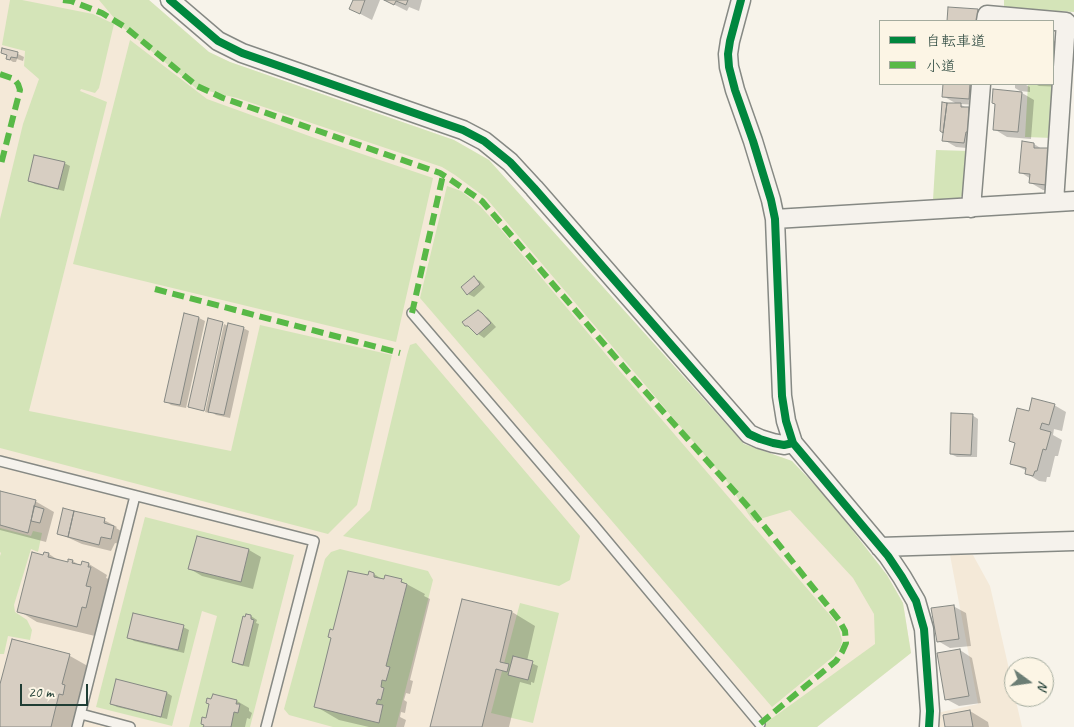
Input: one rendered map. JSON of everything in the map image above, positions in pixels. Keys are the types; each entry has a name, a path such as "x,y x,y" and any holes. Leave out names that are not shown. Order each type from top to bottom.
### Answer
{"street":[{"path":"170,0 218,41 242,53 463,130 484,141 510,162 750,434 773,443 784,445 793,442"},
{"path":"741,0 730,41 729,67 753,141 774,220 782,396 786,421 793,442 880,547 902,576 916,601 924,629 930,712 929,727"},
{"path":"986,20 987,16 1040,20"},
{"path":"1054,21 1066,22 1054,202"},
{"path":"971,208 981,85"},
{"path":"774,220 1074,201"},
{"path":"880,547 1074,540"}],"lane":[{"path":"412,313 586,516 760,724"},
{"path":"0,461 314,541 266,727"},
{"path":"77,727 135,496"},
{"path":"80,714 130,727"}],"shaded area":[{"path":"0,0 149,0 209,52 230,62 454,140 489,160 744,444 792,461 828,499 887,575 903,603 911,653 817,727 0,727"},
{"path":"950,555 973,555 990,586 1006,657 1004,657 1004,707 1017,707 1022,727 937,727 937,713 978,704"}],"green space":[{"path":"10,0 22,0 93,14 114,24 99,88 95,93 81,89 80,91 107,102 29,411 231,451 260,325 392,355 357,505 328,534 0,448 0,219 23,124 39,79 24,66 25,51 2,45"},
{"path":"99,0 149,0 209,52 230,62 454,140 489,160 744,444 792,461 828,499 887,575 903,603 911,653 817,727 760,727 875,644 874,614 853,578 790,510 753,521 726,480 486,198 442,167 237,98 196,88 120,25"},
{"path":"1004,0 1074,0 1074,12 1004,8"},
{"path":"130,40 207,99 433,178 396,342 73,264"},
{"path":"1056,83 1053,138 1025,137 1028,85 1054,85"},
{"path":"936,150 969,151 965,192 959,199 933,200"},
{"path":"447,186 461,191 481,207 498,226 835,621 842,640 841,646 834,656 772,707 420,298"},
{"path":"416,343 580,536 570,580 559,586 343,536 370,510 407,355 410,345"},
{"path":"145,517 294,555 250,727 189,727 217,616 202,611 172,726 96,707"},
{"path":"0,528 31,536 33,531 42,533 38,552 31,549 14,605 15,612 27,620 32,630 30,640 8,636 4,654 0,654"},
{"path":"340,549 428,571 433,580 396,727 333,727 289,715 284,709 325,559 331,552"},
{"path":"520,603 559,613 533,723 491,713"}],"building":[{"path":"353,0 365,0 360,14 349,9"},
{"path":"384,0 408,0 406,5 396,1 394,5"},
{"path":"948,7 978,9 978,20 947,20"},
{"path":"1054,42 1056,42 1054,81"},
{"path":"2,48 18,52 17,58 11,57 10,60 6,59 7,55 1,53"},
{"path":"943,85 970,85 969,99 942,97"},
{"path":"993,89 1022,92 1018,132 993,130 995,104 992,103"},
{"path":"942,102 947,103 943,133 940,131"},
{"path":"947,103 961,103 961,107 969,107 968,132 966,132 964,143 942,141"},
{"path":"1022,141 1034,143 1034,148 1050,148 1046,185 1029,183 1030,174 1019,173"},
{"path":"34,155 65,162 58,189 28,181"},
{"path":"474,276 480,284 467,295 461,287"},
{"path":"478,310 491,323 477,335 462,322"},
{"path":"184,313 199,317 180,405 164,402"},
{"path":"208,318 223,322 204,411 188,407"},
{"path":"228,323 244,327 224,415 208,412"},
{"path":"1032,398 1055,404 1049,425 1042,423 1040,429 1051,432 1046,450 1043,449 1037,471 1035,471 1033,476 1025,474 1026,468 1010,464 1015,443 1009,441 1017,408 1029,411"},
{"path":"951,413 973,414 971,455 950,454"},
{"path":"0,491 36,500 28,533 0,525"},
{"path":"34,506 44,509 40,523 31,521"},
{"path":"63,508 74,511 68,537 57,534"},
{"path":"74,511 105,518 104,523 114,526 111,539 101,537 99,545 68,537"},
{"path":"197,536 249,549 241,582 188,569"},
{"path":"32,552 43,555 44,552 49,553 48,557 68,562 68,559 73,560 72,563 81,565 82,561 89,563 88,567 91,567 86,586 91,587 86,608 82,607 77,627 17,612"},
{"path":"348,571 368,575 369,571 374,573 374,577 384,579 385,575 402,579 401,582 407,584 386,666 390,667 386,681 382,680 381,687 384,688 381,700 378,699 376,704 383,705 379,723 314,707 331,638 328,637 330,629 333,630"},
{"path":"462,599 512,611 500,662 509,664 507,672 496,669 482,727 430,727"},
{"path":"954,605 959,639 937,642 931,608"},
{"path":"133,613 184,625 178,650 127,638"},
{"path":"246,614 251,615 251,619 254,620 243,665 232,662 243,616 245,617"},
{"path":"12,639 70,654 62,684 65,685 63,695 59,694 51,727 0,727 0,684"},
{"path":"960,649 969,696 945,700 937,653"},
{"path":"513,656 533,661 528,680 508,675"},
{"path":"116,679 167,692 161,717 110,704"},
{"path":"213,694 237,700 236,704 240,704 238,713 234,712 231,727 203,727 204,725 201,724 202,717 206,718 209,704 206,703 207,698 211,699"},
{"path":"970,710 973,727 945,727 943,715"}],"marked path":[{"path":"63,0 71,1 102,13 125,27 197,86 223,98 440,173 482,201 634,379 752,511 839,620 845,631 846,643 836,661 756,727"},
{"path":"0,74 14,79 20,90 0,168"},
{"path":"412,313 443,175"},
{"path":"155,289 400,353"}],"cycle path":[{"path":"170,0 218,41 242,53 463,130 484,141 510,162 534,188 749,434 773,443 784,445 793,443"},
{"path":"741,0 730,41 729,67 771,200 775,219 782,396 786,421 793,443 888,556 916,601 924,629 930,711 929,727"}]}
